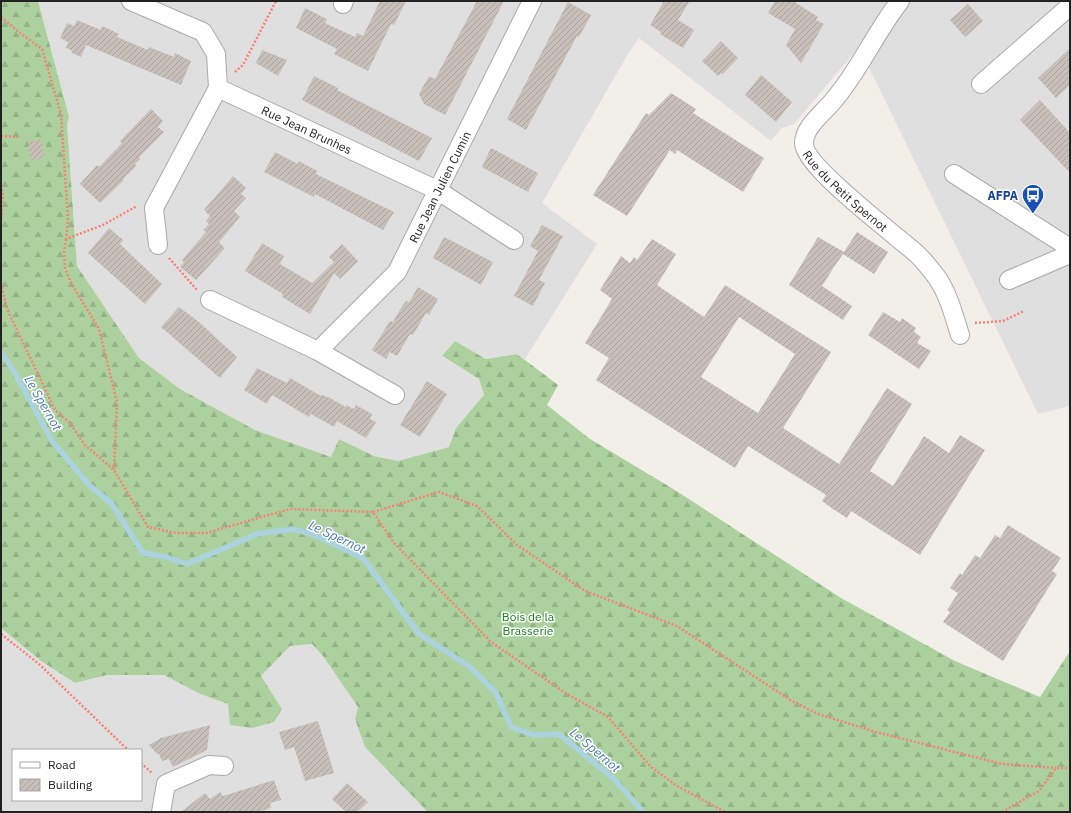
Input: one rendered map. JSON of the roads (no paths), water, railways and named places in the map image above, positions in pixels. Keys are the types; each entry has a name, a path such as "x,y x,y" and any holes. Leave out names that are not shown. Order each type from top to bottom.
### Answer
{"street":[{"path":"132,1 203,32 216,54 218,88 154,208 158,245"},
{"name":"Rue Jean Julien Cumin","path":"318,351 396,272 532,1"},
{"name":"Rue du Petit Spernot","path":"900,1 854,72 834,99 808,129 804,143 806,153 824,175 918,255 938,279 950,301 960,335"},
{"path":"980,84 1070,6"},
{"name":"Rue Jean Brunhes","path":"218,88 437,190 514,240"},
{"path":"954,174 1070,248"},
{"path":"1009,280 1070,254"},
{"path":"210,300 318,351 396,395"},
{"path":"161,812 166,784 209,765 224,766"}],"waterway":[{"name":"Le Spernot","path":"1,352 15,373 52,441 90,486 112,504 143,553 166,557 187,564 257,534 293,529 312,534 363,558 419,634 470,667 496,693 511,727 534,735 559,734 613,778 643,812"}],"place":[{"name":"AFPA","path":"1033,214"}],"park label":[{"name":"Bois de la Brasserie","path":"528,623"}]}
